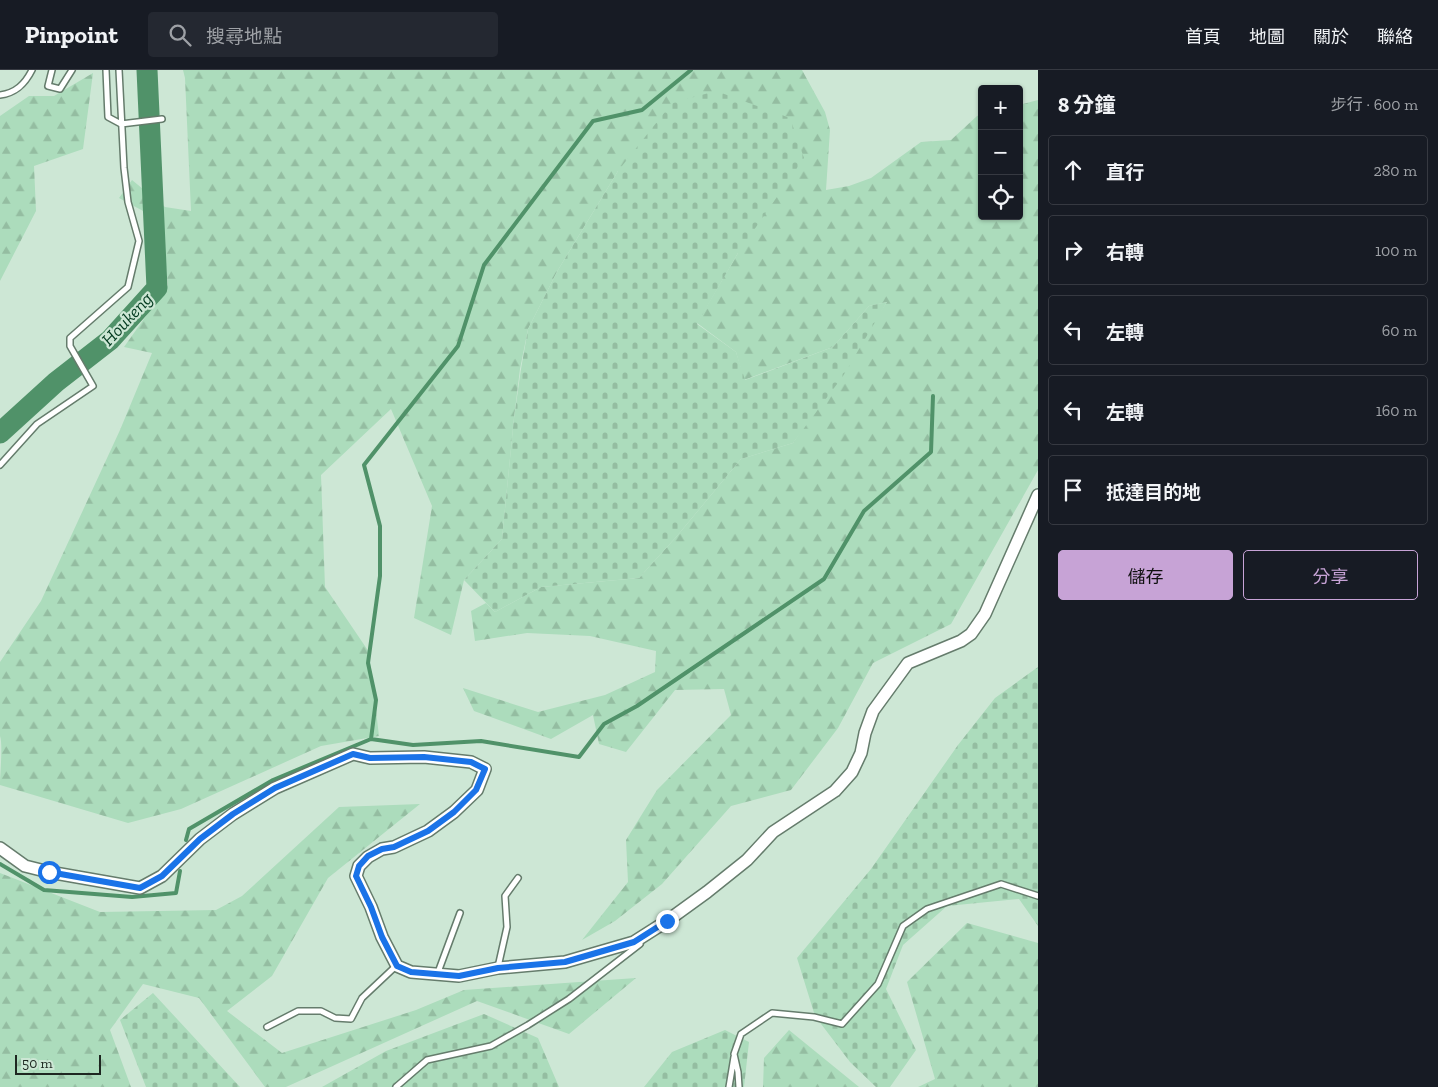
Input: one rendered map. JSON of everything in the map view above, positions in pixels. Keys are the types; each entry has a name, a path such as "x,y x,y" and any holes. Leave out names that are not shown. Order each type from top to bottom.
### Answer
{"street":[{"path":"0,848 25,866 140,888 162,876 200,839 233,814 275,788 353,754 370,758 424,757 471,762 485,769 476,790 454,812 428,831 394,847 382,849 368,856 359,866 356,876 371,907 382,937 397,966 411,972 459,976 498,968 565,962 634,942 667,921 747,860 774,832 835,790 852,772 861,753 865,733 873,710 908,663 961,641 971,634 985,614 1038,495"}],"lane":[{"path":"0,95 10,94 25,82 32,70"},
{"path":"52,70 48,86 60,89 72,70"},
{"path":"106,70 108,117 121,124 162,119"},
{"path":"0,465 37,424 93,386 70,346 70,338 128,287 139,240 128,202 124,168 119,70"},
{"path":"498,968 507,927 505,896 518,878"},
{"path":"729,1087 734,1054 741,1034 772,1013 814,1017 842,1024 878,984 903,926 927,909 1001,884 1038,896"},
{"path":"437,975 460,913"},
{"path":"396,1087 427,1060 491,1046 528,1025 569,999 667,921"},
{"path":"267,1027 298,1011 321,1011 336,1018 351,1019 362,998 397,966"},
{"path":"734,1054 739,1087"}],"green space":[{"path":"183,70 802,70 825,112 830,130 826,190 849,186 871,178 921,142 951,140 978,116 978,220 1023,220 1023,104 1038,100 1038,470 951,624 873,663 838,728 791,790 731,806 662,884 615,921 582,940 628,882 626,840 657,790 731,715 724,689 675,690 626,752 599,744 593,715 551,739 474,711 463,688 538,712 605,695 655,672 656,651 590,636 527,633 475,641 471,611 486,603 495,612 541,587 639,578 677,536 741,459 793,443 887,302 869,306 833,347 744,380 736,352 697,323 738,253 618,171 558,270 528,329 520,369 502,539 464,580 451,635 414,618 432,506 391,409 321,475 325,587 369,652 379,736 321,746 181,809 128,823 0,785 0,662 41,601 120,430 152,353 124,347 168,285 163,239 145,212 119,198 132,180 165,207 191,211 185,78"},
{"path":"93,73 83,149 34,166 36,211 0,281 0,116 29,96 54,96"},
{"path":"716,91 790,118 804,158 738,253 697,324 736,352 745,380 833,347 869,306 887,302 843,376 793,443 741,459 677,536 639,578 541,587 495,612 464,580 502,539 514,418 528,329 558,270 618,171 672,103"},
{"path":"1038,667 1038,926 1019,899 947,906 903,945 886,989 916,1050 890,1087 876,1087 850,1062 815,1016 797,958 871,869 958,745 995,698"},
{"path":"420,804 328,878 272,976 227,1011 282,1053 416,1010 464,990 636,978 569,1034 477,1001 286,1087 265,1087 199,998 143,984 110,1030 131,1087 0,1087 0,873 100,912 216,910 242,896 339,807"},
{"path":"967,923 1038,943 1038,1087 918,1087 935,1079 907,982"},
{"path":"153,993 240,1087 146,1087 120,1020"},
{"path":"484,1014 538,1038 559,1087 322,1087 386,1051"},
{"path":"725,1030 749,1042 744,1087 644,1087 672,1052"},
{"path":"789,1030 859,1087 763,1087 764,1058"}],"waterway":[{"name":"Houkeng","path":"0,433 56,382 110,340 157,288 147,70"},
{"path":"186,840 189,829 273,780 371,739 376,700 368,663 380,576 380,526 364,465 458,346 484,265 593,121 642,110 691,70"},
{"path":"371,739 413,745 481,741 579,757 604,724 637,706 824,579 864,511 931,452 933,396"},
{"path":"0,864 44,890 132,897 176,893 180,871"}],"route":[{"path":"49,872 140,888 162,876 200,839 233,814 275,788 314,770 353,754 370,758 424,757 471,762 485,769 476,790 454,812 428,831 394,847 382,849 368,856 359,866 356,876 371,907 382,937 397,966 411,972 459,976 498,968 565,962 634,942 667,921"}]}
